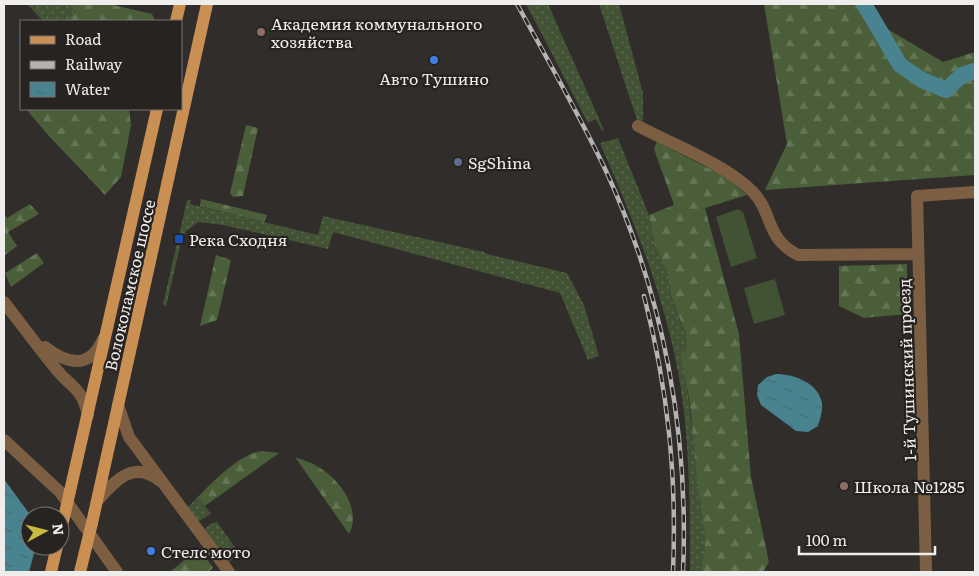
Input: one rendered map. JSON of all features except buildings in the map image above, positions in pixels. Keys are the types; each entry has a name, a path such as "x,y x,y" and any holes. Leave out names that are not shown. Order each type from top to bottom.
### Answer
{"main road":[{"path":"176,20 180,4"},
{"name":"Волоколамское шоссе","path":"80,572 98,500 207,4"},
{"name":"Волоколамское шоссе","path":"67,506 157,110"},
{"path":"51,572 55,556"}],"street":[{"path":"638,126 725,171 753,192 770,221 775,236 785,248 798,255 918,254"},
{"name":"1-й Тушинский проезд","path":"926,572 924,391 918,254 918,196 975,192"},
{"path":"4,302 58,371 78,389 84,400 88,415"},
{"path":"33,338 55,355 74,362 94,354 106,333"},
{"path":"118,405 129,438 229,572"},
{"path":"4,440 60,492 117,572"},
{"path":"98,500 116,479 133,472 149,474 168,488"}],"green space":[{"path":"27,4 69,4 74,13 67,20 42,20"},
{"path":"69,4 109,4 152,14 155,20 67,20 74,13"},
{"path":"526,4 548,4 604,130 602,131 596,119 588,123"},
{"path":"599,4 619,4 643,93 643,120 638,123"},
{"path":"764,4 865,4 869,18 943,62 975,52 975,175 765,190 787,144"},
{"path":"27,110 129,110 131,125 121,177 105,195"},
{"path":"246,125 258,128 243,196 233,197 230,193"},
{"path":"618,138 649,215 655,245 668,275 671,297 687,337 687,348 680,356 686,377 691,421 695,432 696,471 706,538 702,570 704,572 690,572 686,437 684,410 675,357 661,302 643,248 600,143"},
{"path":"657,142 726,177 747,195 705,208 739,334 751,477 769,562 763,572 704,572 702,570 705,536 689,399 680,356 687,348 687,337 671,296 668,275 655,245 649,215 674,205 654,149"},
{"path":"201,199 267,215 264,222 200,206"},
{"path":"187,200 191,200 190,204 318,235 323,216 484,252 567,273 584,305 599,356 588,360 560,293 333,232 328,249 223,225 199,222 186,231 181,242 166,307 163,304"},
{"path":"30,204 39,214 8,232 17,246 4,256 4,213 7,218"},
{"path":"738,209 743,212 757,258 731,267 716,217"},
{"path":"37,253 44,263 11,287 5,273"},
{"path":"216,255 231,260 217,320 200,326"},
{"path":"907,264 907,314 864,318 839,306 839,266"},
{"path":"775,279 785,315 754,324 744,288"},
{"path":"262,451 279,453 205,506 198,497 211,484 236,462"},
{"path":"295,457 311,463 328,473 347,496 353,515 349,534"},
{"path":"198,497 211,514 197,522 187,508"},
{"path":"217,522 239,553 229,562 204,530 210,524"},
{"path":"199,548 213,568 208,572 170,572"}],"water":[{"path":"776,374 797,378 816,390 822,403 818,426 808,432 796,431 761,405 757,395 758,385 767,377"},
{"path":"4,479 24,506 20,506 20,556 61,556 73,572 4,572"}],"pier":[{"path":"33,556 64,556 76,572 29,572"}],"waterway":[{"path":"864,4 900,65 922,80 946,90 962,75 975,71"}],"railway":[{"path":"517,4 596,150 626,219 643,267 657,317 677,418 684,520 683,572"},
{"path":"644,296 659,365 669,433 674,501 673,572"}],"place":[{"name":"Академия коммунального хозяйства","path":"261,32"},
{"name":"Авто Тушино","path":"434,60"},
{"name":"SgShina","path":"458,162"},
{"name":"Река Сходня","path":"179,239"},
{"name":"Школа №1285","path":"844,486"},
{"name":"Стелс мото","path":"151,551"}]}
